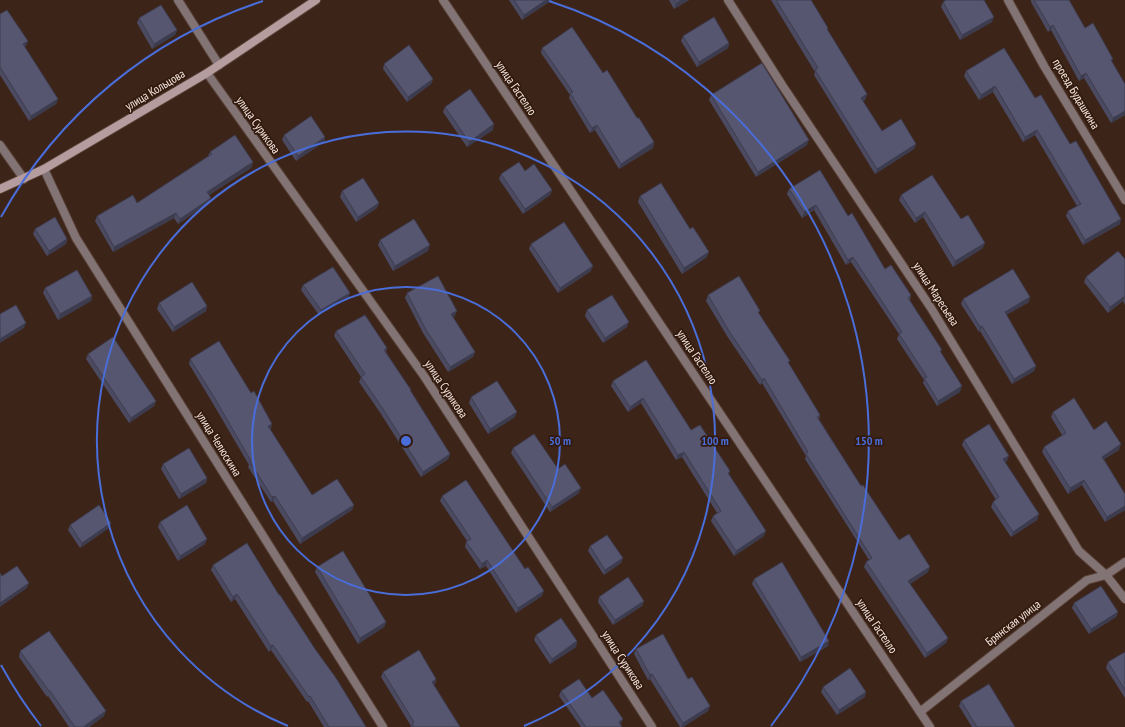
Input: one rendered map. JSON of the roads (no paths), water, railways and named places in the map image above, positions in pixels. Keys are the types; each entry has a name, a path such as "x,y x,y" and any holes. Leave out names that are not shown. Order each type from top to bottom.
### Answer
{"street":[{"path":"178,0 219,64"},
{"name":"улица Кольцова","path":"0,189 44,169 207,73 316,0"},
{"name":"улица Гастелло","path":"443,0 930,727"},
{"name":"улица Маресьева","path":"728,0 782,85 931,308 1079,551 1106,575 1125,599"},
{"name":"проезд Будашкина","path":"1008,0 1044,66 1125,200"},
{"name":"улица Сурикова","path":"207,73 424,376 652,727"},
{"path":"0,145 24,179"},
{"name":"улица Челюскина","path":"44,169 76,238 383,727"},
{"name":"Брянская улица","path":"920,712 1086,580 1106,575 1125,562"}]}
